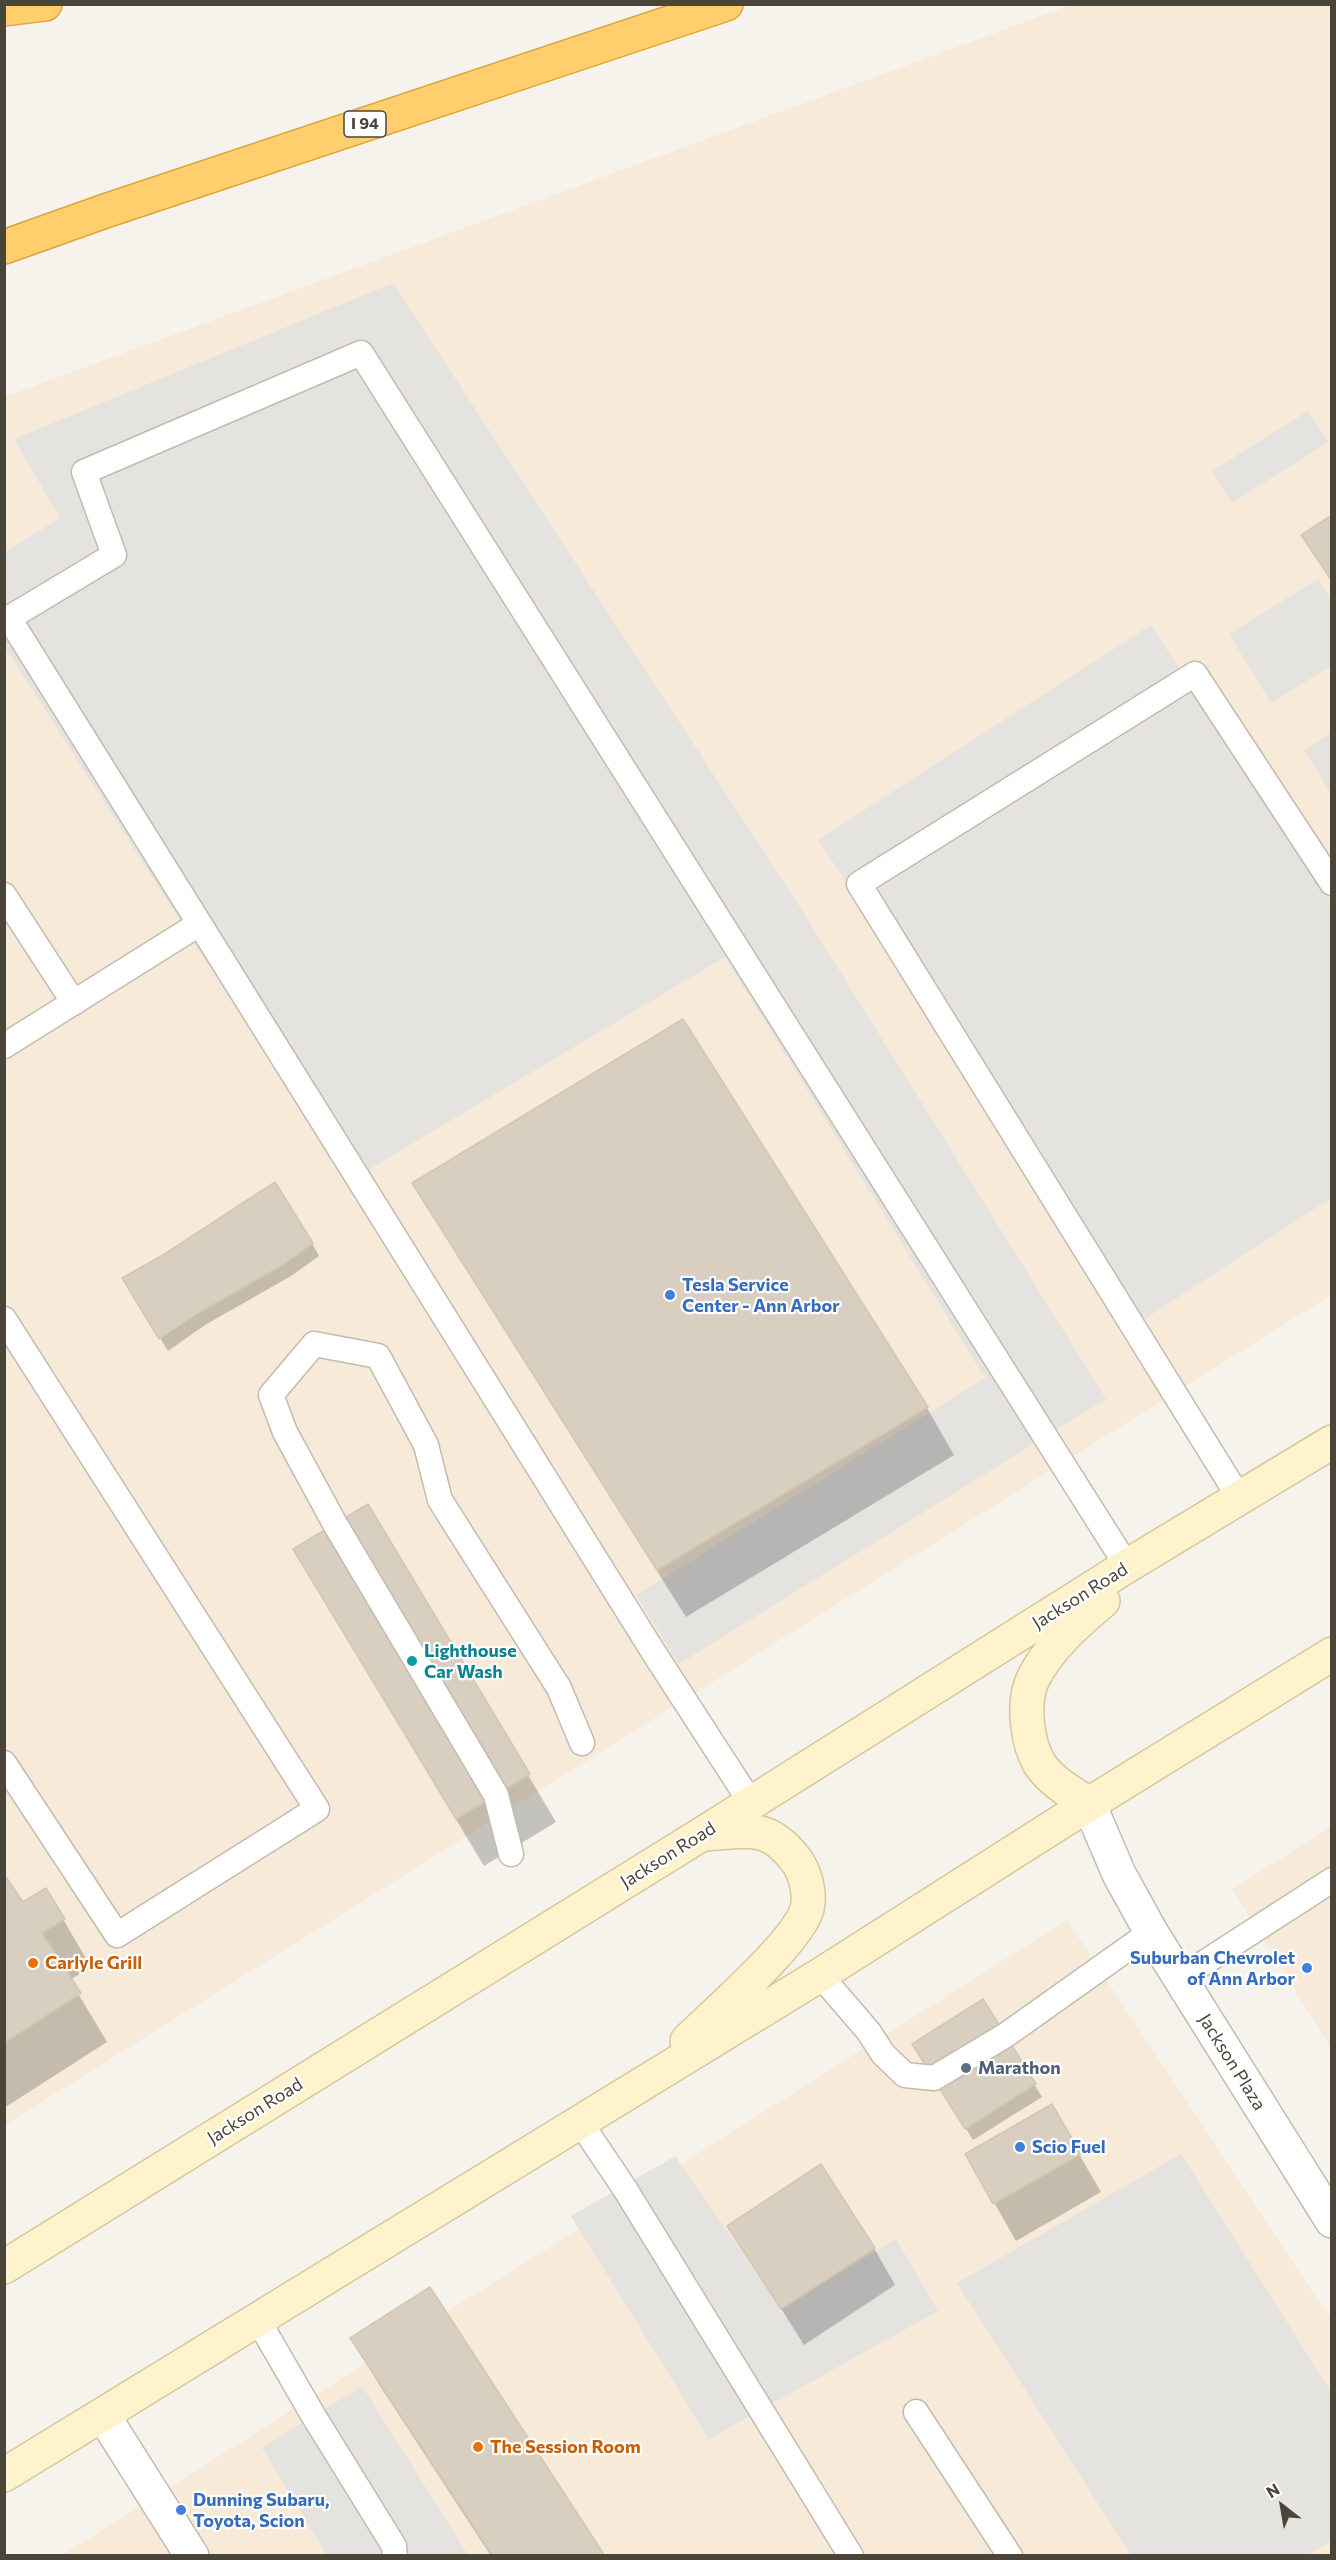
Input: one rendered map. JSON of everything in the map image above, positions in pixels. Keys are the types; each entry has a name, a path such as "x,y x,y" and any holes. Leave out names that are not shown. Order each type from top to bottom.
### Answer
{"highway":[{"path":"4,9 45,4"},
{"name":"I 94","path":"4,247 130,202 726,4"}],"main road":[{"name":"Jackson Road","path":"4,2267 702,1834 1127,1566 1332,1442"},
{"path":"1089,1804 1062,1786 1040,1764 1027,1732 1032,1680 1068,1630 1178,1537"},
{"path":"4,2475 820,1975 1089,1804 1332,1654"},
{"path":"645,2082 791,1938 807,1908 807,1886 799,1864 787,1848 760,1830 702,1834"}],"street":[{"name":"Jackson Plaza","path":"1089,1804 1119,1874 1151,1932 1332,2221"},
{"path":"103,2415 192,2556"}],"lane":[{"path":"751,1803 654,1653 9,618 114,555 84,471 361,353 1127,1566"},
{"path":"1240,1499 1131,1327 1108,1285 859,884 1196,674 1332,883"},
{"path":"4,895 74,1003"},
{"path":"4,1046 199,924"},
{"path":"4,1319 317,1809 117,1935 4,1763"},
{"path":"511,1854 496,1795 335,1524 285,1432 271,1395 314,1344 378,1356 426,1445 440,1500 559,1688 582,1743"},
{"path":"1179,1979 1332,1880"},
{"path":"820,1975 868,2032 883,2054 905,2075 934,2079 1006,2035 1151,1932"},
{"path":"580,2122 625,2189 851,2556"},
{"path":"258,2320 313,2415 394,2546 395,2556"},
{"path":"916,2412 1010,2556"}],"shaded area":[{"path":"1071,5 1331,5 1331,1295 5,2125 4,397"},
{"path":"393,283 801,909 1106,1399 679,1664 636,1595 985,1378 725,957 378,1164 349,1185 5,647 5,552 60,518 14,439"},
{"path":"1308,411 1328,442 1232,503 1212,471"},
{"path":"1318,579 1331,600 1331,666 1271,703 1229,634"},
{"path":"1151,625 1331,903 1331,1198 1132,1327 978,1075 818,840"},
{"path":"1331,733 1331,793 1304,750"},
{"name":"Suburban Chevrolet of Ann Arbor","path":"1331,1827 1331,2048 1232,1889"},
{"path":"1067,1920 1331,2320 1331,2555 61,2556"},
{"path":"1181,2154 1331,2392 1331,2541 1307,2555 1131,2555 957,2283"},
{"path":"675,2156 781,2309 896,2239 938,2311 709,2439 571,2216"},
{"path":"362,2386 468,2555 327,2555 262,2448"}],"building":[{"path":"1332,515 1332,581 1301,535"},
{"name":"Tesla Service Center - Ann Arbor","path":"683,1019 928,1407 657,1570 412,1183"},
{"path":"275,1182 313,1243 284,1264 198,1313 159,1339 122,1278 163,1255"},
{"name":"Lighthouse Car Wash","path":"368,1504 530,1774 456,1819 293,1549"},
{"name":"Carlyle Grill","path":"4,1874 23,1902 46,1888 65,1919 42,1933 81,1993 4,2043"},
{"path":"983,1999 1036,2084 965,2129 912,2044"},
{"path":"1052,2104 1081,2154 993,2204 965,2154"},
{"path":"821,2164 875,2248 781,2309 727,2226"},
{"name":"The Session Room","path":"430,2287 605,2556 493,2556 350,2338"}],"place":[{"name":"Tesla Service Center - Ann Arbor","path":"670,1295"},
{"name":"Lighthouse Car Wash","path":"412,1661"},
{"name":"Carlyle Grill","path":"33,1963"},
{"name":"Suburban Chevrolet of Ann Arbor","path":"1307,1968"},
{"name":"Marathon","path":"966,2068"},
{"name":"Scio Fuel","path":"1020,2147"},
{"name":"The Session Room","path":"478,2447"},
{"name":"Dunning Subaru, Toyota, Scion","path":"181,2510"}]}
